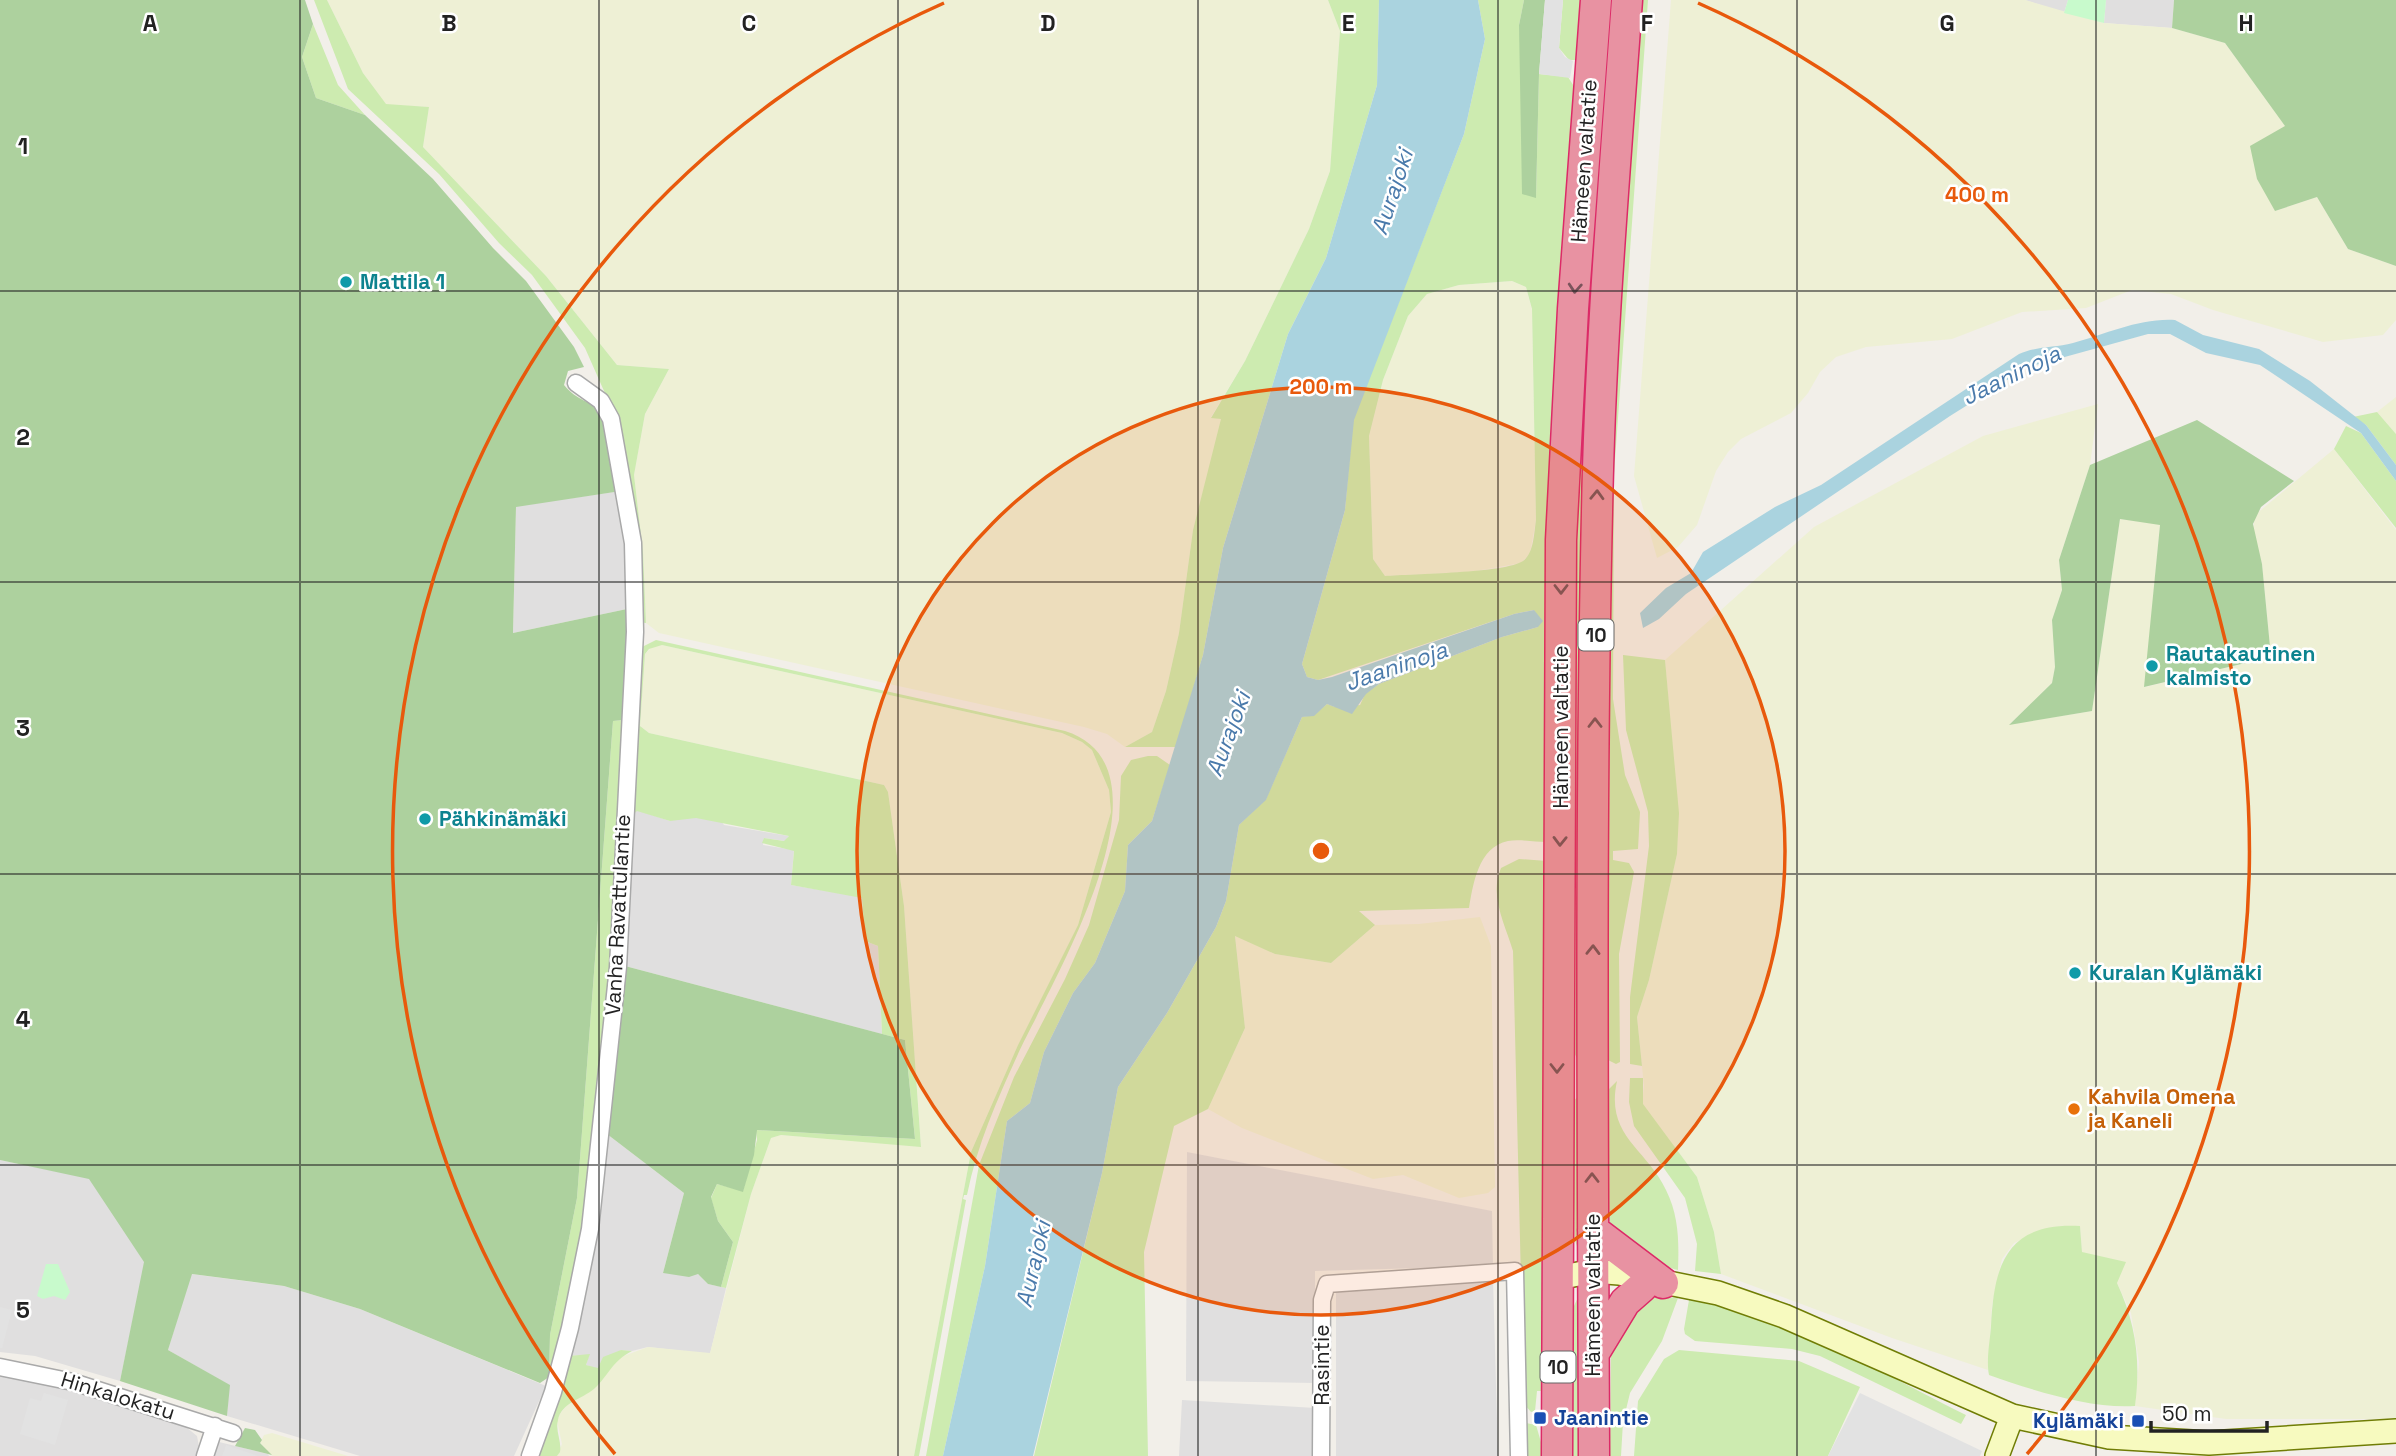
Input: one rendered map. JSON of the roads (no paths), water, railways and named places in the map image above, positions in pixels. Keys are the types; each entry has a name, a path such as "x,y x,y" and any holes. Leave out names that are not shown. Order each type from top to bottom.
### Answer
{"highway":[{"name":"Hämeen valtatie","path":"1557,1456 1561,540 1573,309 1596,0"},
{"name":"Hämeen valtatie","path":"1594,1456 1592,1230 1597,509 1605,313 1627,0"},
{"path":"1592,1230 1652,1285 1625,1302 1593,1353"}],"main road":[{"path":"1558,1278 1593,1279 1718,1293 1774,1312 2012,1416 2109,1437 2209,1443 2396,1431"},
{"path":"1997,1456 2012,1416"}],"street":[{"name":"Vanha Ravattulantie","path":"530,1456 553,1392 570,1328 593,1205 618,967 635,632 633,543 611,419 601,401 576,383"},
{"name":"Rasintie","path":"1321,1456 1322,1300 1328,1284 1336,1281 1515,1271 1519,1456"},
{"name":"Hinkalokatu","path":"0,1367 73,1382 233,1433"},
{"path":"205,1456 215,1426"}],"water":[{"path":"1379,0 1478,0 1485,39 1464,134 1354,420 1345,510 1302,664 1307,677 1318,680 1514,614 1534,610 1543,621 1538,627 1502,637 1379,684 1366,694 1352,714 1327,704 1314,716 1302,717 1266,800 1239,825 1226,901 1216,927 1167,1013 1118,1087 1102,1173 1033,1456 943,1456 985,1266 1007,1121 1030,1103 1044,1052 1073,993 1095,963 1125,891 1128,845 1152,821 1203,655 1223,548 1288,334 1326,258 1377,85"},
{"name":"Jaaninoja","path":"2175,320 2203,335 2259,349 2310,381 2366,425 2396,465 2396,481 2361,433 2260,365 2206,353 2170,334 2148,334 2028,367 1950,416 1686,594 1659,619 1643,628 1640,613 1666,588 1691,573 1703,552 1775,507 1821,485 2019,354 2073,343 2149,321"}],"place":[{"name":"Mattila 1","path":"346,282"},
{"name":"Rautakautinen kalmisto","path":"2152,666"},
{"name":"Pähkinämäki","path":"425,819"},
{"name":"Kuralan Kylämäki","path":"2075,973"},
{"name":"Kahvila Omena ja Kaneli","path":"2074,1109"},
{"name":"Jaanintie","path":"1540,1418"},
{"name":"Kylämäki","path":"2138,1421"}],"water label":[{"name":"Aurajoki","path":"1392,192"},
{"name":"Aurajoki","path":"1228,734"},
{"name":"Aurajoki","path":"1033,1264"}]}
